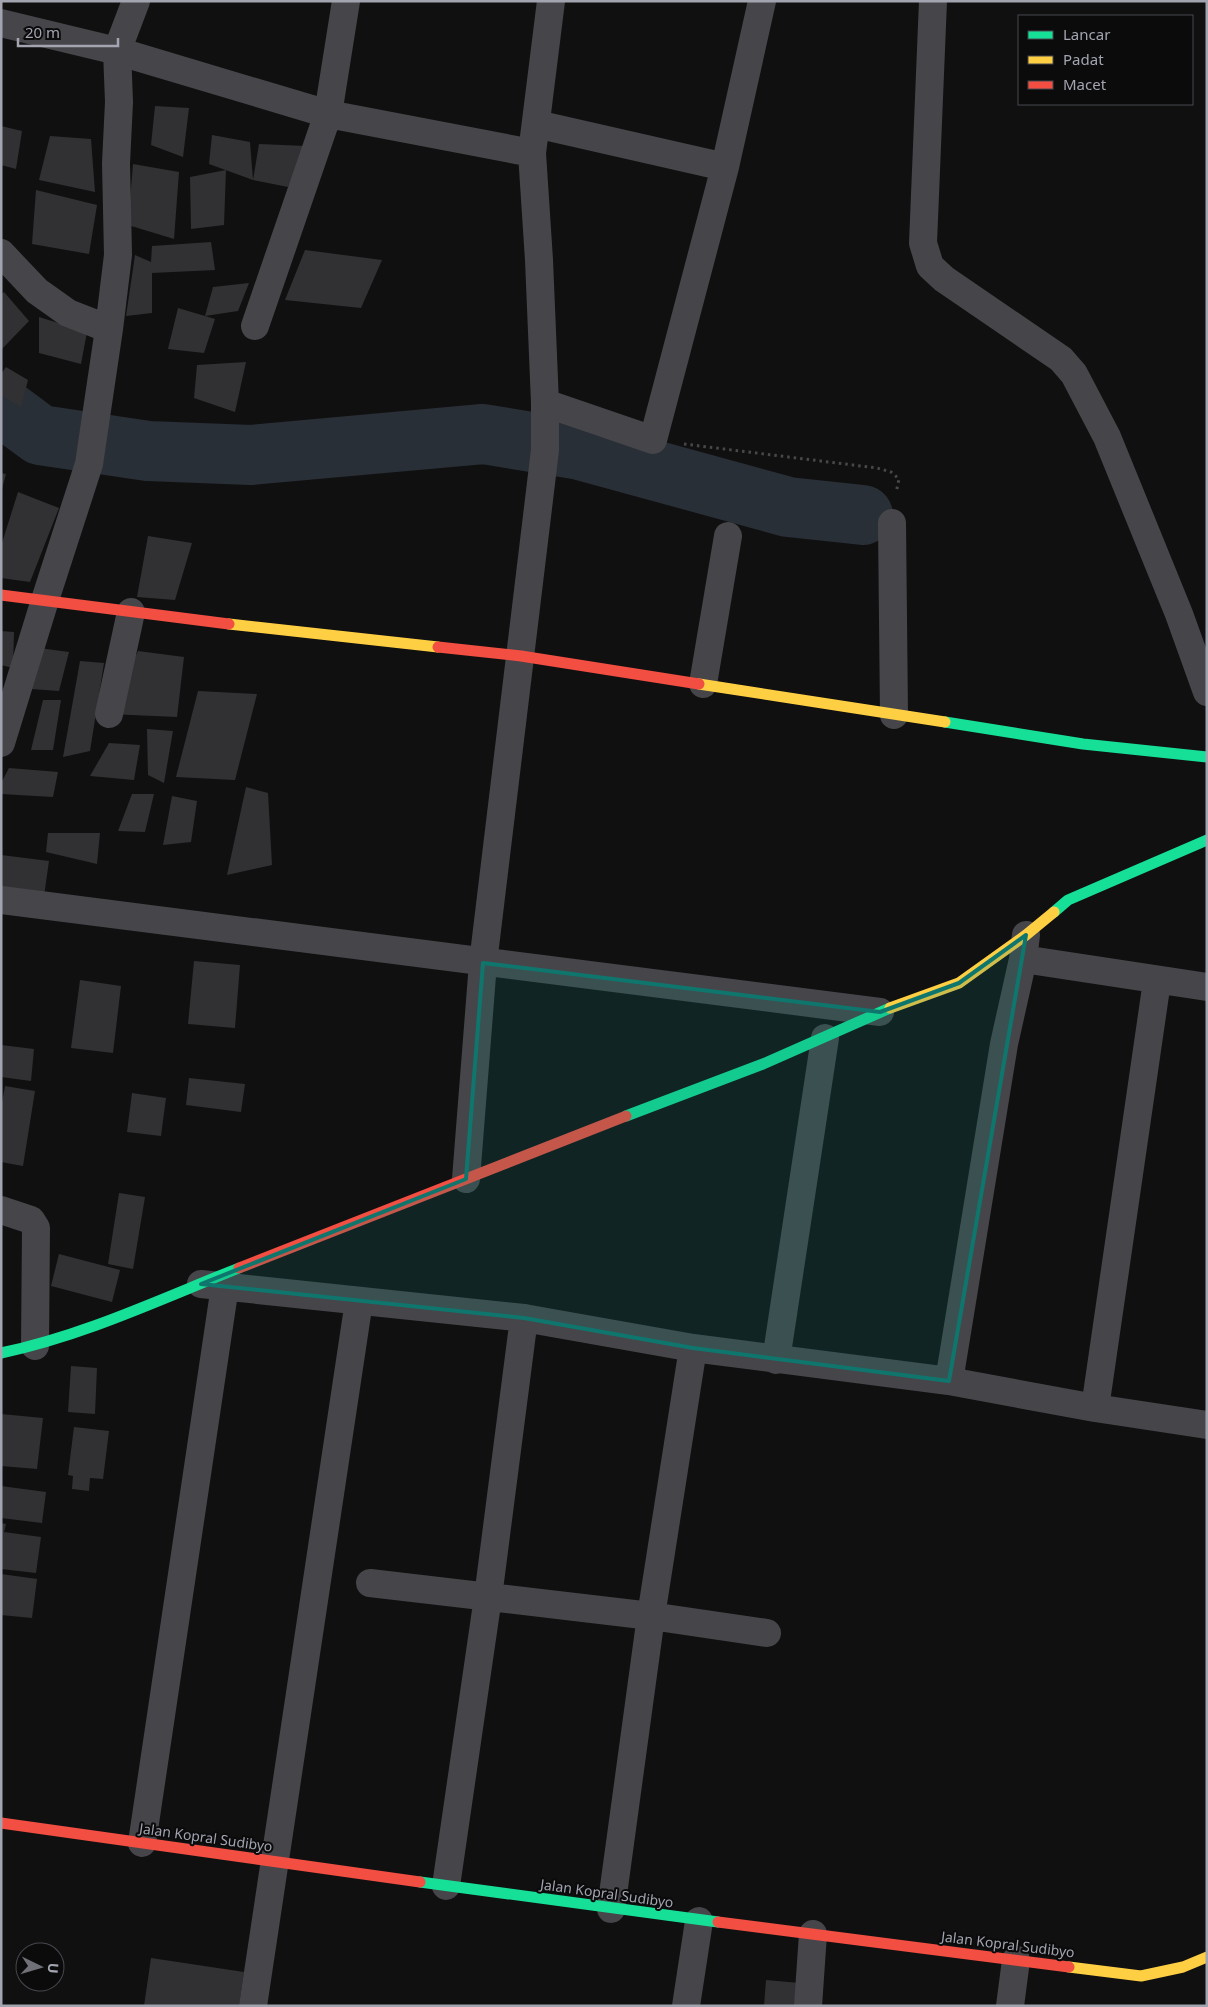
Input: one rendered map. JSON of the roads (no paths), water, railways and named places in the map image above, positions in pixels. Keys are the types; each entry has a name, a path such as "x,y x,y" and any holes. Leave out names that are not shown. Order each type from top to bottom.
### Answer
{"street":[{"path":"1,743 44,600 89,464 118,255 116,163 119,102 118,51 136,1"},
{"path":"255,326 328,114 346,1"},
{"path":"466,1179 484,963 546,450 539,260 532,153 551,1"},
{"path":"545,410 653,440 725,167 762,1"},
{"path":"933,1 923,243 930,266 960,291 1060,359 1074,374 1107,437 1179,614 1207,692"},
{"path":"1,23 118,51 328,114 532,153"},
{"path":"536,124 725,167"},
{"path":"1,253 37,291 68,313 109,330"},
{"path":"892,523 894,715"},
{"path":"703,684 728,536"},
{"path":"1,595 305,634 521,656 1083,744 1207,757"},
{"path":"109,714 131,612"},
{"path":"1,1353 34,1346 213,1285 466,1179 609,1122 763,1064 880,1012 959,983 1024,947 1068,900 1207,840"},
{"path":"1,900 880,1012"},
{"path":"1024,947 1157,981 1207,987"},
{"path":"949,1381 1004,1044 1024,947"},
{"path":"1094,1408 1157,981"},
{"path":"776,1360 825,1038"},
{"path":"1,1210 31,1220 36,1228 34,1346"},
{"path":"213,1285 524,1318 693,1348 949,1381 1094,1408 1207,1425"},
{"path":"142,1843 213,1285"},
{"path":"253,2006 359,1301"},
{"path":"446,1886 488,1597 524,1318"},
{"path":"612,1909 651,1616 693,1348"},
{"path":"370,1583 651,1616 767,1633"},
{"name":"Jalan Kopral Sudibyo","path":"1,1823 699,1921 1141,1976 1183,1967 1207,1957"},
{"path":"686,2006 699,1921"},
{"path":"808,2006 813,1934"},
{"path":"1010,2006 1016,1960"}],"waterway":[{"path":"1,406 40,435 148,451 251,455 483,434 580,450 788,507 863,515"}]}
